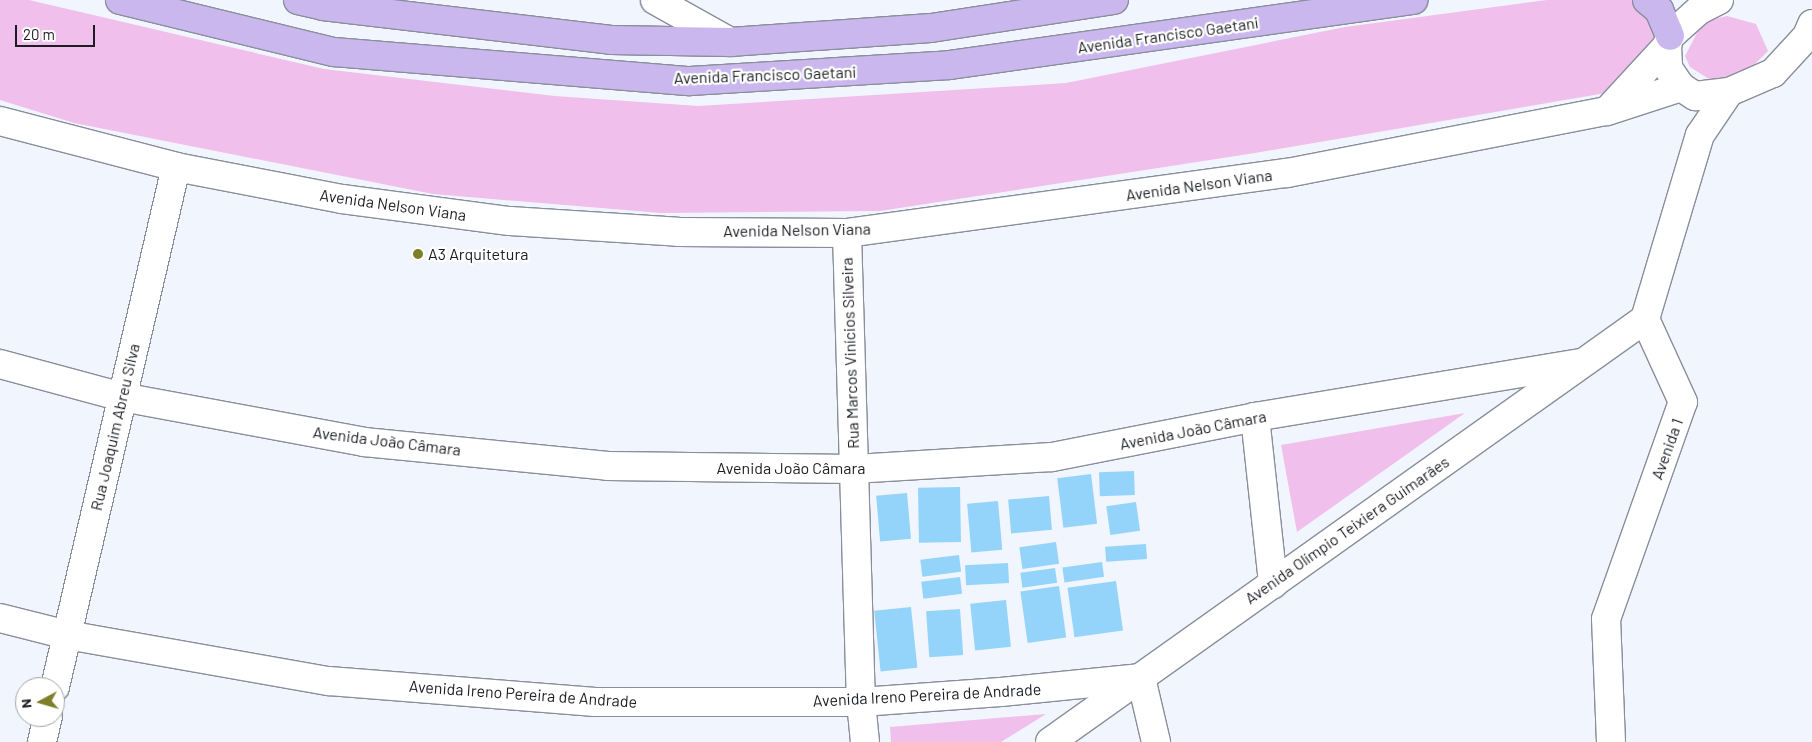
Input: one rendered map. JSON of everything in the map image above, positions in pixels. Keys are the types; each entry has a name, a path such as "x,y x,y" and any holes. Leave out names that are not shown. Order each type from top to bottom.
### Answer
{"main road":[{"name":"Avenida Francisco Gaetani","path":"120,0 334,52 690,81 950,65 1413,0"},
{"path":"298,0 323,6 611,40 730,42 931,28 1114,0"},
{"path":"1647,0 1659,10 1668,41"}],"street":[{"path":"655,0 730,42"},
{"path":"1607,111 1668,41 1699,10 1719,0"},
{"path":"1644,319 1700,135 1729,92 1773,72 1810,31"},
{"path":"1668,41 1668,68 1688,92 1700,135"},
{"name":"Avenida Nelson Viana","path":"0,121 176,167 342,199 510,221 678,232 847,233 1287,173 1607,111 1688,92 1729,92"},
{"name":"Rua Joaquim Abreu Silva","path":"57,677 176,167"},
{"name":"Rua Marcos Vinícios Silveira","path":"847,233 861,702 865,742"},
{"name":"Avenida Olímpio Teixiera Guimarães","path":"1050,742 1644,319"},
{"name":"Avenida 1","path":"1611,742 1606,619 1683,402 1644,319"},
{"name":"Avenida João Câmara","path":"0,364 122,397 364,442 608,466 854,470 1052,457 1255,417 1582,363"},
{"path":"1255,417 1273,584"},
{"name":"Avenida Ireno Pereira de Andrade","path":"0,618 67,635 339,681 594,702 861,702 1001,692 1141,678"},
{"path":"1141,678 1156,742"},
{"path":"42,742 46,727"}],"shaded area":[{"path":"0,0 29,0 324,69 555,96 698,106 1066,83 1345,27 1547,0 1670,0 1682,29 1675,66 1641,87 1255,153 880,211 661,213 433,194 74,123 0,100"},
{"path":"1727,16 1756,24 1768,51 1753,66 1729,79 1712,81 1690,67 1685,56 1698,31 1711,20"},
{"path":"1465,413 1297,532 1281,445"},
{"path":"1046,714 1001,742 891,742 890,727"}],"building":[{"path":"1134,471 1135,495 1100,496 1099,472"},
{"path":"1091,474 1097,524 1063,528 1057,478"},
{"path":"960,487 961,542 919,543 918,488"},
{"path":"907,493 911,539 880,542 876,496"},
{"path":"1049,496 1052,530 1011,533 1008,500"},
{"path":"998,501 1002,550 971,553 967,504"},
{"path":"1136,502 1140,531 1110,535 1106,506"},
{"path":"1056,542 1059,564 1022,569 1019,547"},
{"path":"1146,544 1147,559 1106,562 1105,547"},
{"path":"959,555 961,572 922,577 920,560"},
{"path":"1102,562 1104,577 1064,582 1062,568"},
{"path":"1008,563 1009,583 966,585 965,565"},
{"path":"1055,568 1057,583 1022,588 1020,573"},
{"path":"960,577 962,594 923,599 921,582"},
{"path":"1116,581 1123,631 1074,637 1067,588"},
{"path":"1059,586 1066,637 1028,643 1020,591"},
{"path":"1006,600 1011,647 975,651 970,604"},
{"path":"911,607 917,668 881,672 874,611"},
{"path":"960,609 963,655 929,657 926,611"}],"place":[{"name":"A3 Arquitetura","path":"418,254"}]}
